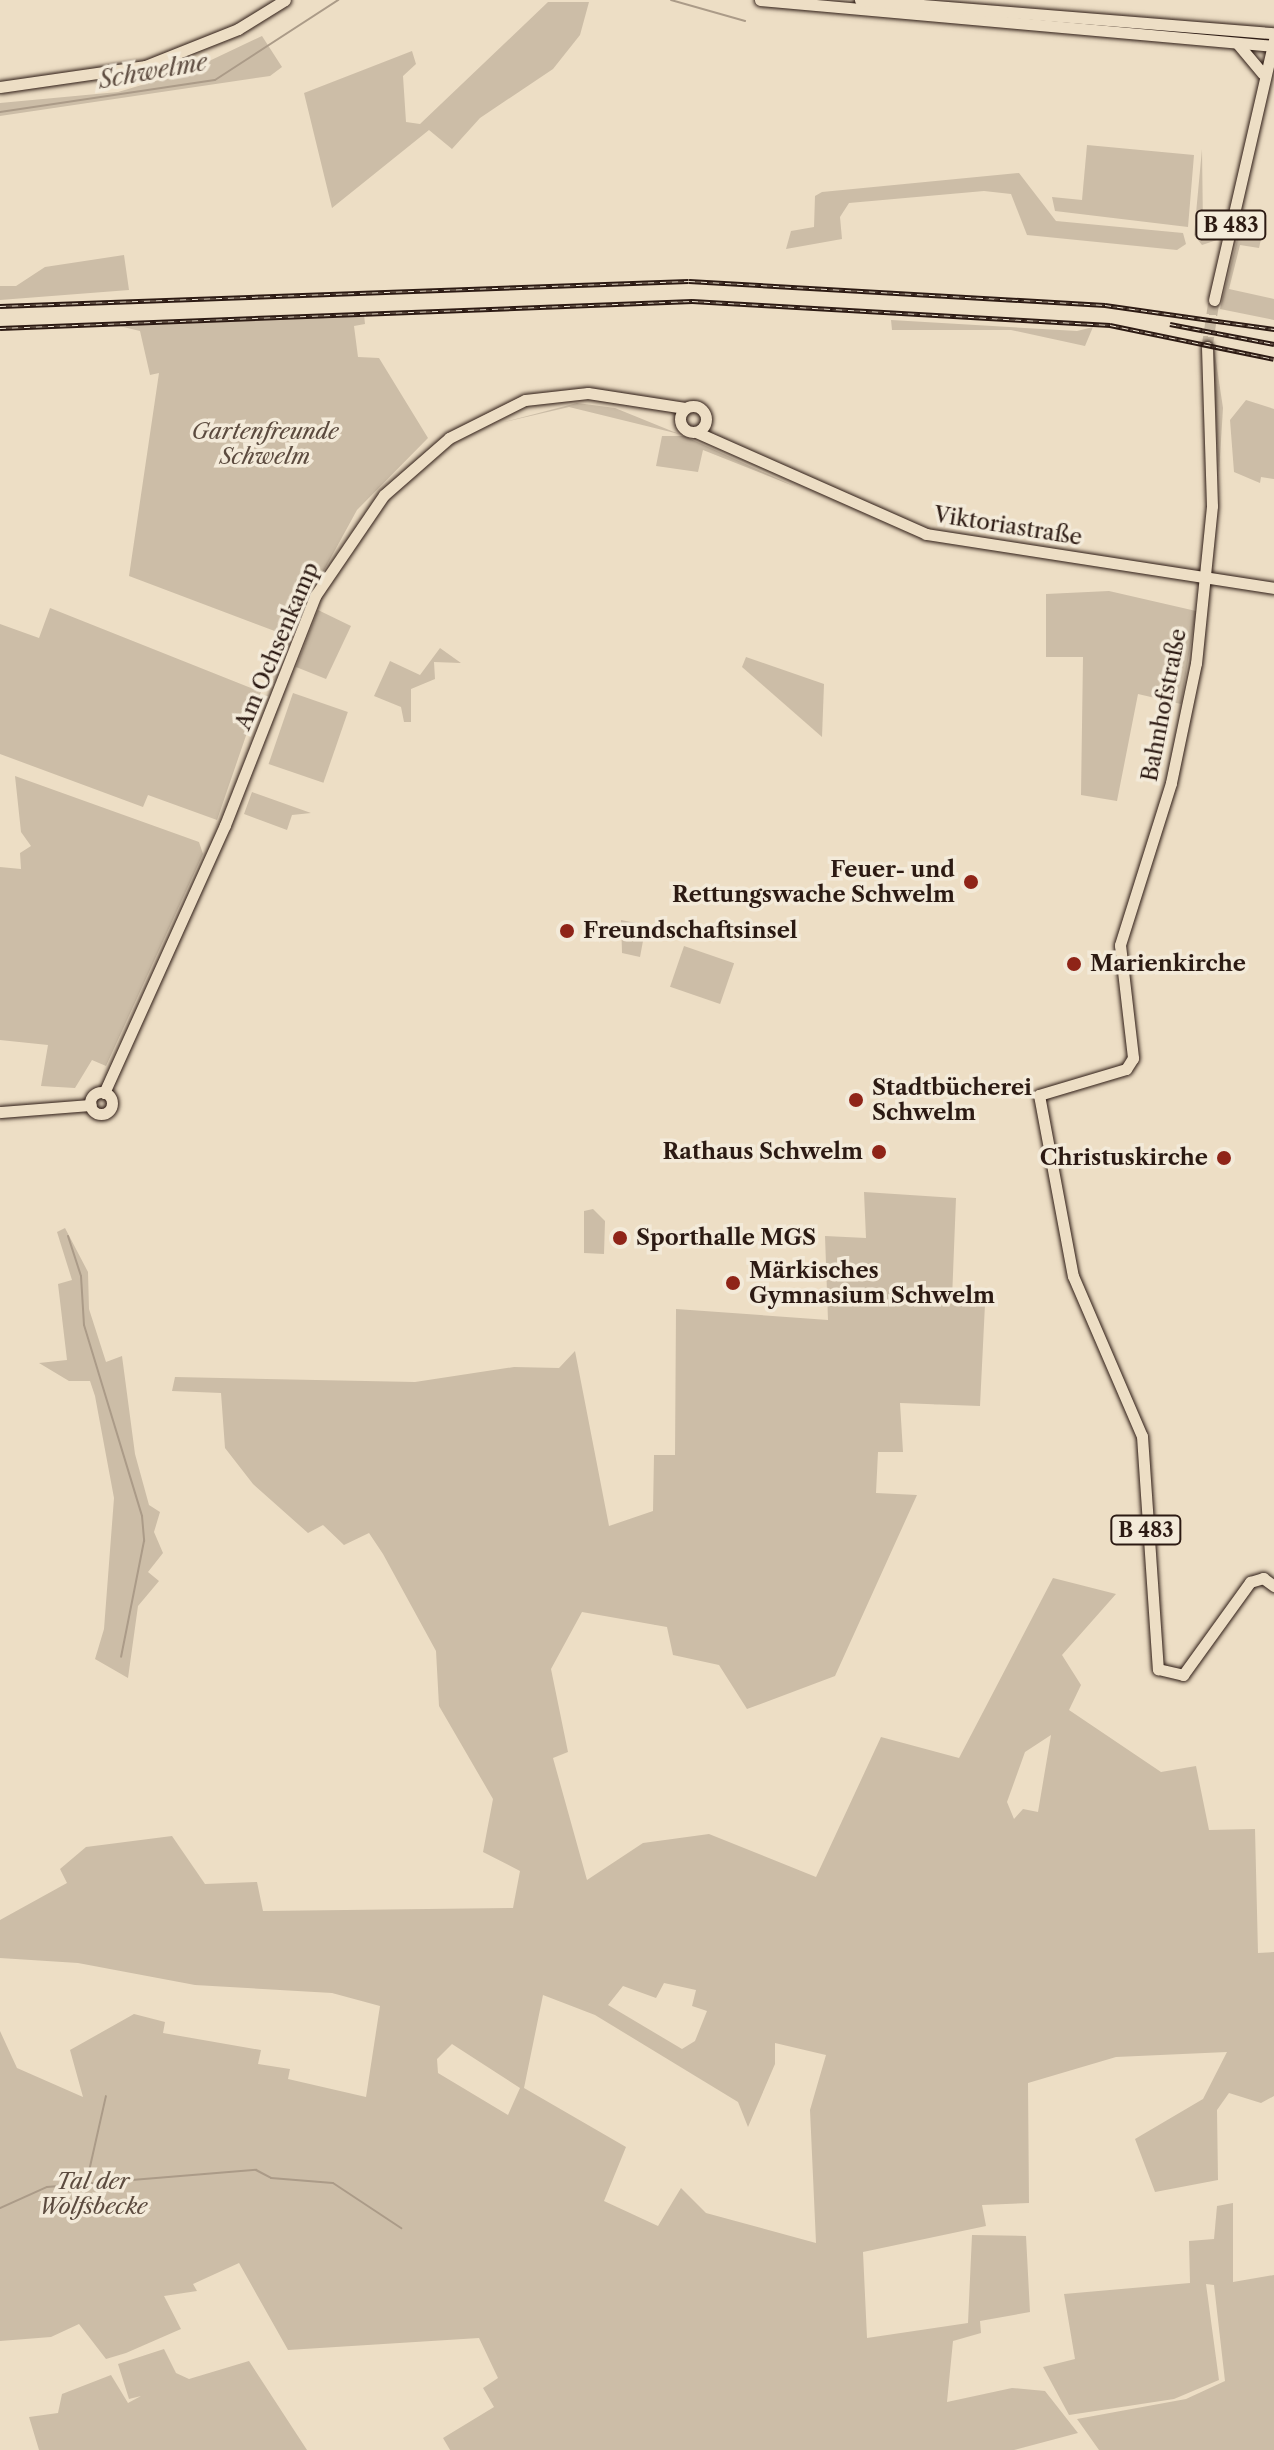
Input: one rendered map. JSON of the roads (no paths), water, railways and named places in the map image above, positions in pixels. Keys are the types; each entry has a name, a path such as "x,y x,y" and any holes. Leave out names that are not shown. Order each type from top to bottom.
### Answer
{"main road":[{"path":"0,87 145,66 223,36 285,0"},
{"path":"760,0 1273,44"},
{"path":"860,0 1274,33"},
{"path":"1237,42 1263,74"},
{"name":"B 483","path":"1214,300 1263,74 1273,44"},
{"name":"Bahnhofstraße","path":"1207,347 1207,575 1176,765 1120,945 1131,1063 1039,1095 1073,1276 1126,1388 1142,1436 1152,1651 1161,1673 1174,1678 1187,1672 1258,1578 1274,1586"},
{"name":"Am Ochsenkamp","path":"104,1093 229,817 315,596 363,521 434,449 508,406 588,393 647,406 685,408"},
{"name":"Am Ochsenkamp","path":"647,406 696,432"},
{"path":"680,421 685,408"},
{"name":"Viktoriastraße","path":"685,408 701,409 706,420 726,443"},
{"path":"696,432 706,420"},
{"name":"Viktoriastraße","path":"696,432 926,534 1207,575 1274,588"},
{"path":"0,1112 91,1105 104,1093 109,1110 98,1113 91,1105"}],"waterway":[{"name":"Schwelme","path":"0,112 215,80 338,0"},
{"name":"Schwelme","path":"671,0 745,21"},
{"path":"68,1236 81,1276 84,1325 142,1516 144,1541 121,1657"},
{"path":"87,2180 106,2096"},
{"path":"0,2208 47,2187 256,2170 271,2178 333,2183 401,2228"}],"tunnel":[{"path":"1207,347 1214,300"}],"railway":[{"path":"0,306 689,281 1105,305 1274,329"},
{"path":"0,328 692,301 1110,325 1274,359"},
{"path":"1170,324 1274,344"}],"place":[{"name":"Feuer- und Rettungswache Schwelm","path":"971,882"},
{"name":"Freundschaftsinsel","path":"567,931"},
{"name":"Marienkirche","path":"1074,964"},
{"name":"Stadtbücherei Schwelm","path":"856,1100"},
{"name":"Rathaus Schwelm","path":"879,1152"},
{"name":"Christuskirche","path":"1224,1158"},
{"name":"Sporthalle MGS","path":"620,1238"},
{"name":"Märkisches Gymnasium Schwelm","path":"733,1283"}],"park label":[{"name":"Gartenfreunde Schwelm","path":"265,444"},
{"name":"Tal der Wolfsbecke","path":"93,2194"}]}
